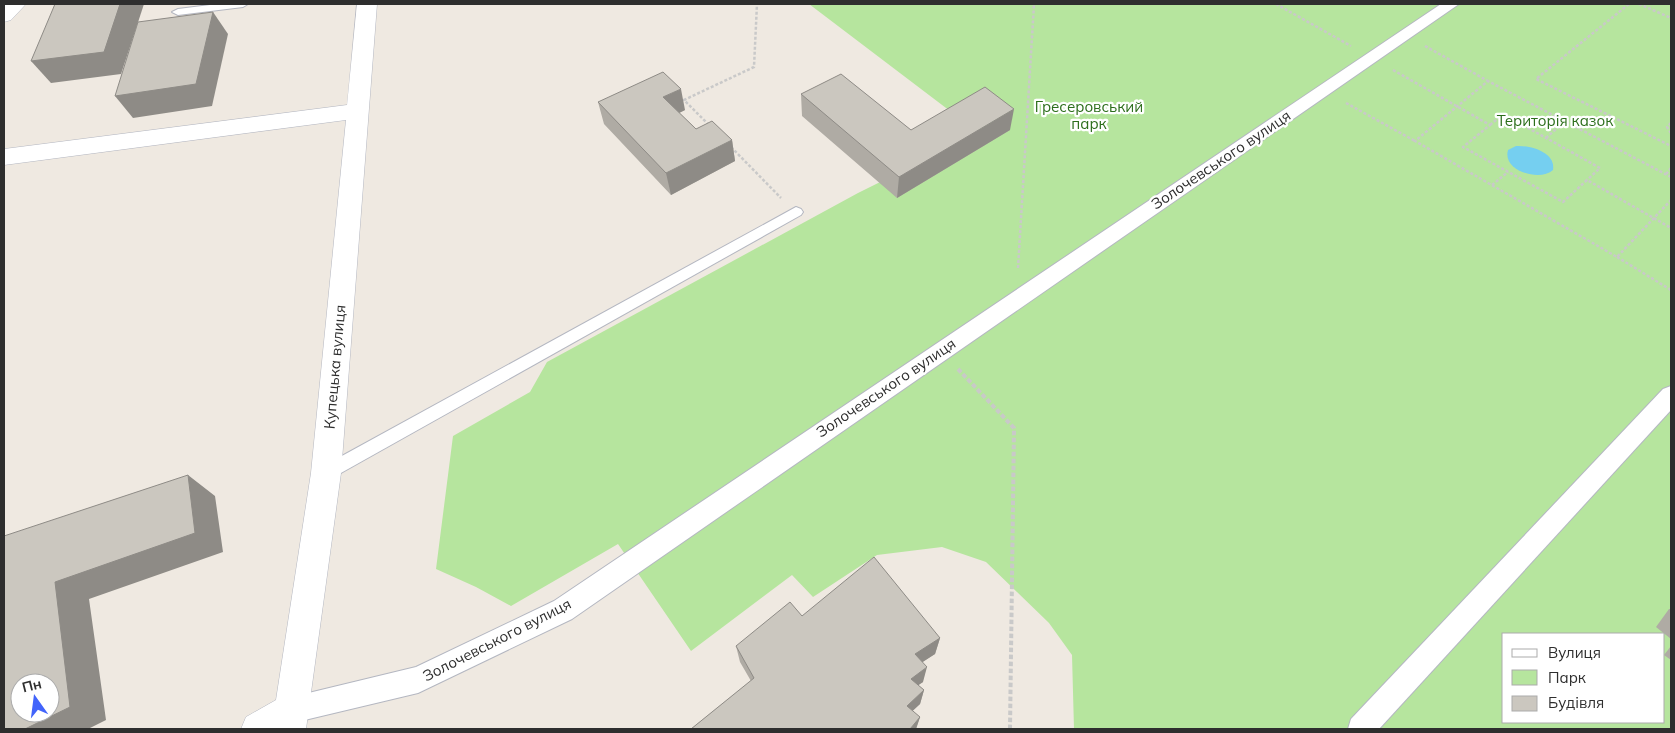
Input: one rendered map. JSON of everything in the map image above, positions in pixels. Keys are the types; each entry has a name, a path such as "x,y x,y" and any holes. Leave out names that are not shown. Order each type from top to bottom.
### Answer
{"street":[{"path":"4,16 16,4"},
{"name":"Купецька вулиця","path":"290,720 326,473 367,4"},
{"name":"Золочевського вулиця","path":"290,720 418,680 562,610 1451,4"},
{"path":"4,157 358,111"},
{"path":"1361,729 1671,395"},
{"path":"258,729 290,720"}],"lane":[{"path":"178,12 243,4"},
{"path":"326,473 796,212"}],"path":[{"path":"710,127 684,100 754,67 757,4"},
{"path":"1017,299 1034,4"},
{"path":"1276,4 1490,125"},
{"path":"1629,4 1536,79 1671,146"},
{"path":"1639,4 1671,18"},
{"path":"1405,35 1671,177"},
{"path":"1415,141 1488,81"},
{"path":"1323,90 1492,185 1671,290"},
{"path":"1503,114 1546,138 1600,168 1563,202 1463,147 1503,114"},
{"path":"1546,138 1565,121"},
{"path":"1671,123 1667,127 1671,133"},
{"path":"730,146 796,212"},
{"path":"1666,174 1671,168"},
{"path":"1492,185 1508,172"},
{"path":"1587,180 1671,228"},
{"path":"1617,257 1671,200"},
{"path":"940,351 1014,428 1010,729"}],"green space":[{"path":"809,4 1671,4 1671,729 1074,729 1072,655 1049,623 986,562 942,547 877,555 813,597 792,575 691,651 618,544 511,606 476,587 436,569 453,436 530,392 547,362 858,193 979,133"}],"water":[{"path":"1516,146 1535,148 1546,154 1553,164 1553,170 1540,175 1516,169 1508,157 1508,150"}],"building":[{"path":"55,4 120,4 104,52 31,61"},
{"path":"213,12 196,84 115,96 138,22"},
{"path":"663,72 681,89 663,97 696,129 712,121 732,140 666,173 598,102"},
{"path":"841,74 911,130 985,87 1014,109 899,177 801,94"},
{"path":"188,475 195,533 55,582 70,707 60,712 60,673 10,673 10,723 37,723 25,729 4,729 4,536"},
{"path":"874,557 940,638 915,654 927,667 911,679 924,690 907,706 920,717 910,729 691,729 754,678 736,646 790,602 802,616"}],"park label":[{"name":"Гресеровський парк","path":"1089,116"},
{"name":"Територія казок","path":"1555,121"}]}
